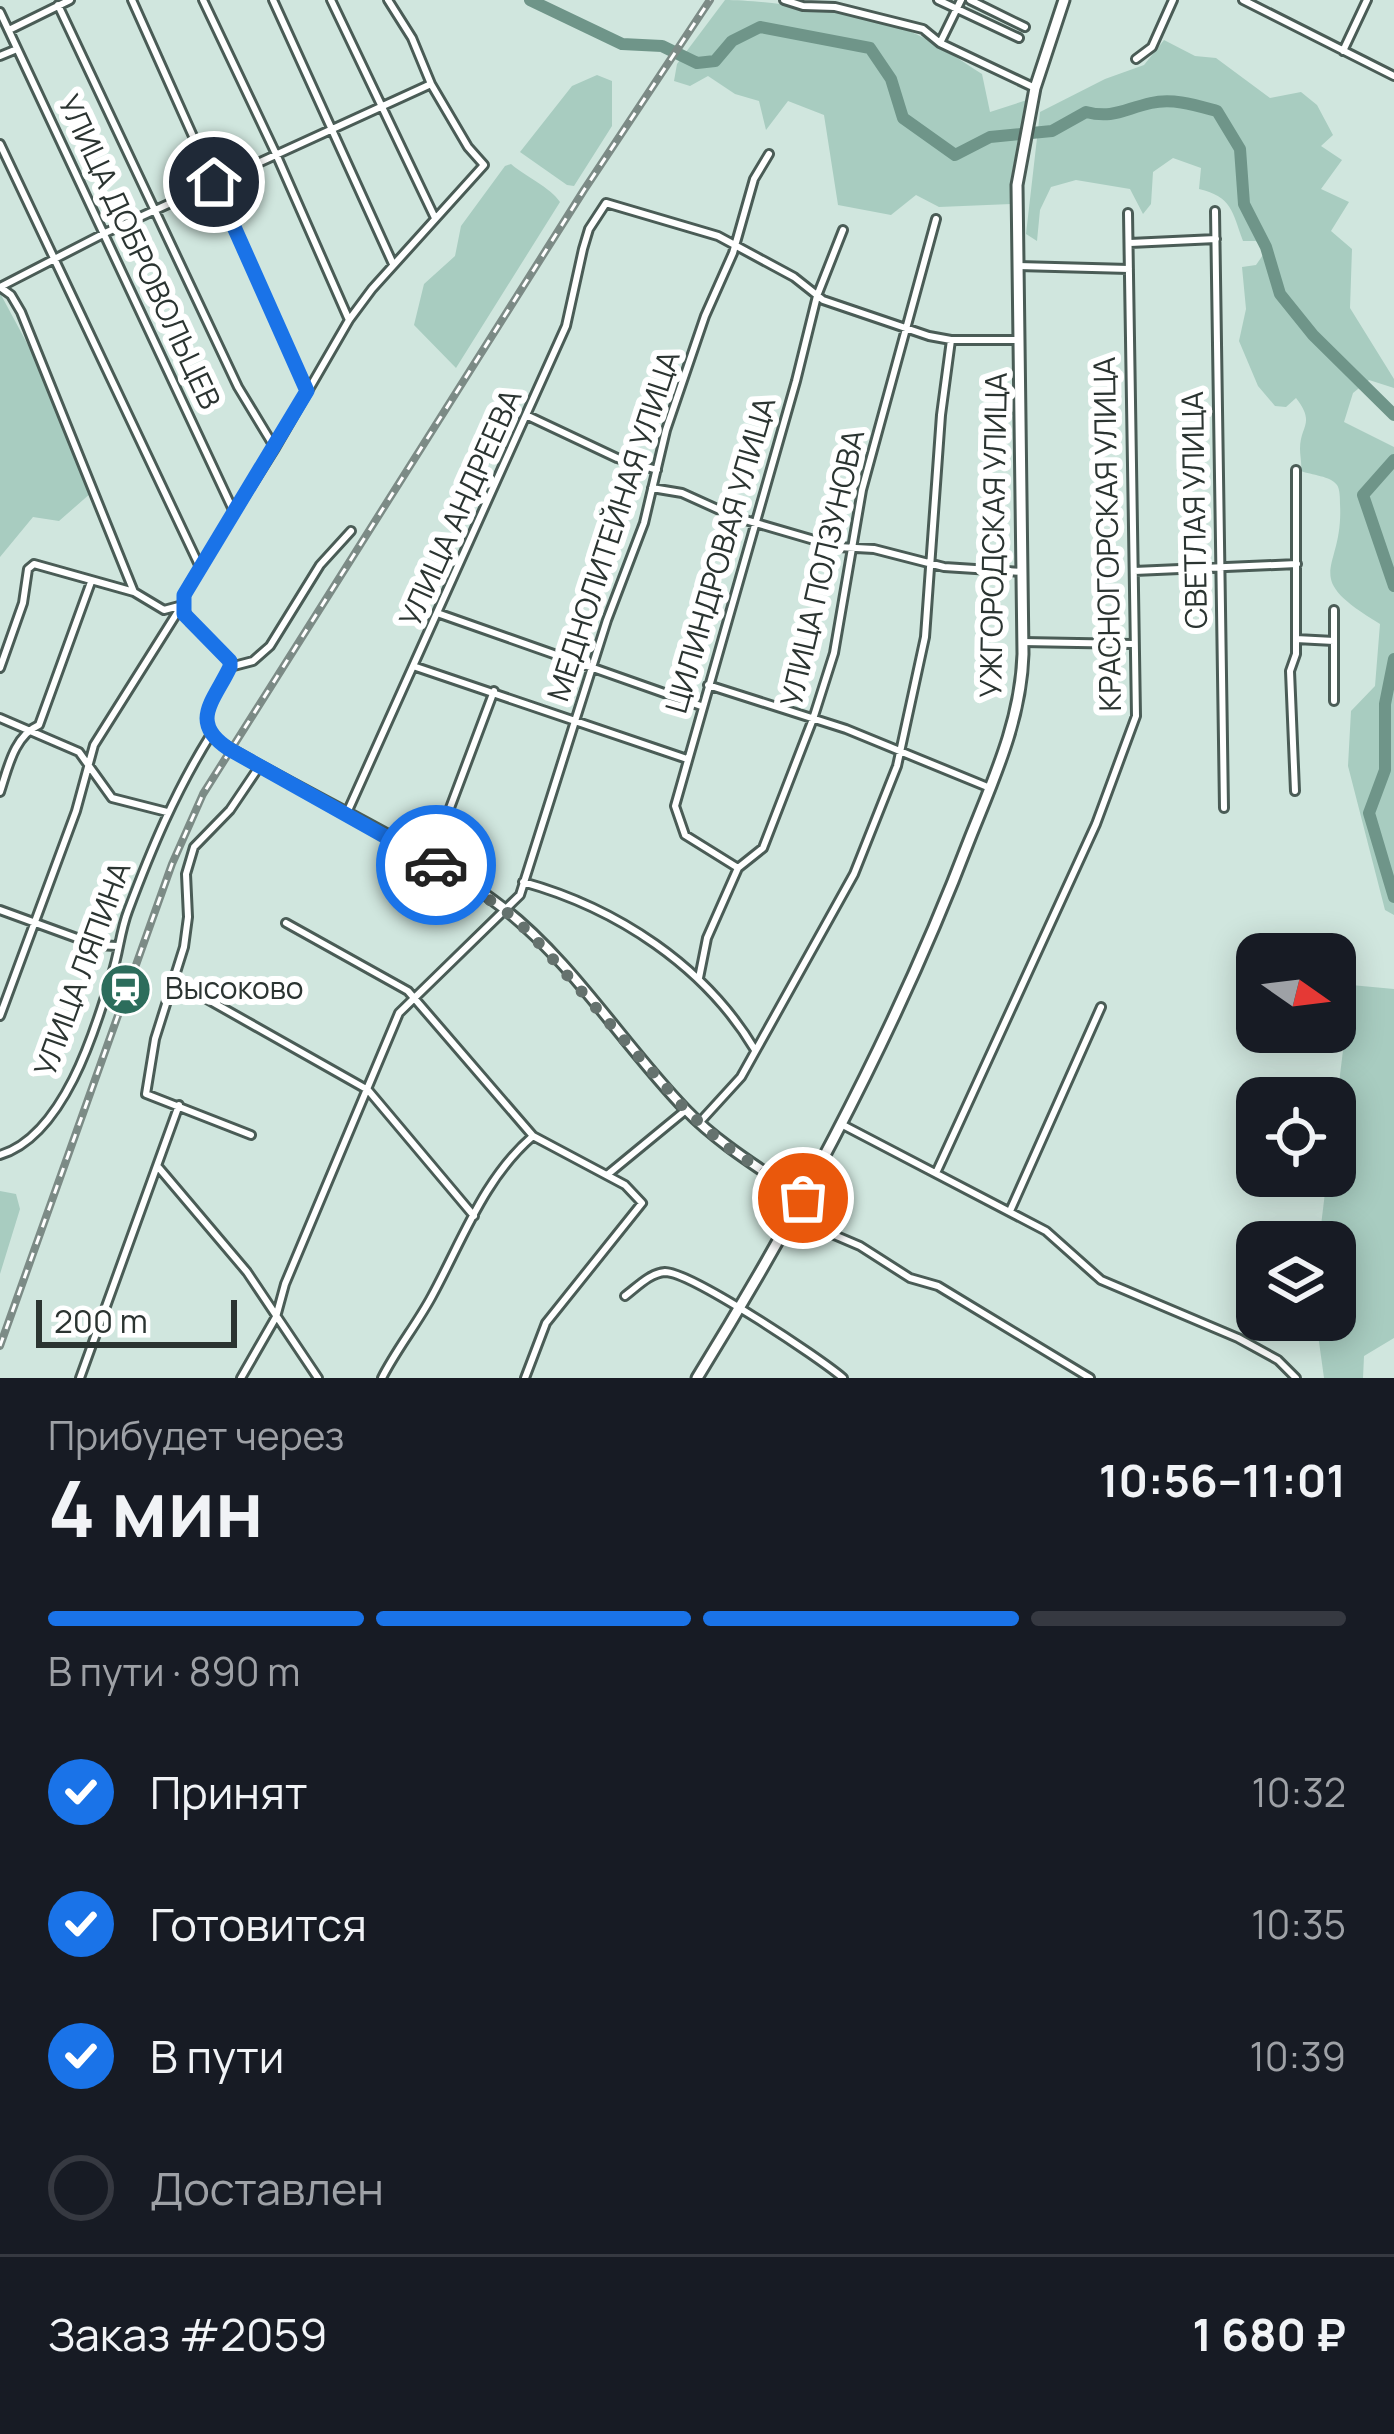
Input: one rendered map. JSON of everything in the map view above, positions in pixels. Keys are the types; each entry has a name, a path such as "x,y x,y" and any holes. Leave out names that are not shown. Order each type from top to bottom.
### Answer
{"main road":[{"name":"УЖГОРОДСКАЯ УЛИЦА","path":"697,1378 803,1198 923,959 1020,700 1023,572 1017,185 1035,88 1064,0"}],"street":[{"path":"9,30 70,0"},
{"path":"132,0 307,391"},
{"path":"203,0 349,320"},
{"path":"272,0 394,266"},
{"path":"331,0 435,218"},
{"path":"0,1016 76,812 87,763 108,718 182,605 200,567 349,320 484,165 436,93 412,38 388,0"},
{"path":"784,0 923,29 940,43 1035,88"},
{"path":"938,0 1019,38"},
{"path":"940,43 966,0 1025,26"},
{"path":"1136,59 1152,47 1173,0"},
{"path":"1244,0 1394,76"},
{"path":"1263,10 1268,0"},
{"path":"1343,51 1367,0"},
{"path":"58,5 238,387 275,448"},
{"name":"УЛИЦА ДОБРОВОЛЬЦЕВ","path":"0,12 234,512"},
{"path":"0,56 17,49"},
{"path":"134,592 21,312 0,287 105,233 431,84"},
{"path":"0,144 200,567"},
{"name":"МЕДНОЛИТЕЙНАЯ УЛИЦА","path":"241,1378 276,1317 285,1284 399,1013 520,895 705,316 735,246 756,175 770,154"},
{"name":"УЛИЦА АНДРЕЕВА","path":"346,815 528,416 566,326 590,229 606,203 694,228 735,246"},
{"name":"СВЕТЛАЯ УЛИЦА","path":"1215,211 1224,808"},
{"name":"КРАСНОГОРСКАЯ УЛИЦА","path":"936,1173 1096,824 1134,725 1128,213"},
{"name":"УЛИЦА ПОЛЗУНОВА","path":"699,978 707,938 738,868 763,848 775,823 834,653 862,490 936,219"},
{"name":"ЦИЛИНДРОВАЯ УЛИЦА","path":"738,868 685,835 675,806 817,296 843,230"},
{"path":"1129,244 1216,239"},
{"path":"735,246 794,277 817,296 907,328 951,340 1020,340"},
{"path":"1018,266 1129,269"},
{"path":"699,1123 741,1077 854,874 891,783 925,637 951,340"},
{"path":"528,416 617,458 657,470"},
{"path":"1295,791 1289,671 1296,654 1296,470"},
{"path":"652,488 682,493 755,524 853,548 932,565 1023,572"},
{"path":"182,605 190,622 226,655 230,667 261,656 320,565 351,531"},
{"path":"0,668 23,603 28,569 34,564 134,592 164,610 182,605"},
{"path":"1134,571 1297,564"},
{"path":"0,792 26,731 39,725 91,582"},
{"path":"1334,610 1334,701"},
{"path":"440,614 701,706"},
{"path":"1296,640 1334,640"},
{"path":"1023,642 1132,644"},
{"name":"УЛИЦА ЛЯПИНА","path":"0,1155 36,1137 74,1078 166,812 210,736 206,726 209,704 230,667"},
{"path":"416,667 687,759"},
{"path":"708,686 813,719 990,788"},
{"path":"430,861 494,691"},
{"path":"0,718 79,752 112,798 166,812"},
{"path":"210,736 430,861 502,908 558,962 699,1123 803,1198"},
{"path":"251,1135 146,1094 155,1039 175,982 188,916 186,874 194,847 230,810 259,767"},
{"path":"523,882 629,926 699,978 737,1020 755,1050"},
{"path":"0,910 96,945 117,946"},
{"path":"286,923 408,991 533,1136 625,1185 642,1203 546,1323 525,1378"},
{"path":"175,982 368,1090 474,1216"},
{"path":"1010,1211 1101,1007"},
{"path":"80,1378 179,1105"},
{"path":"607,1175 686,1110"},
{"path":"841,1124 1046,1231 1101,1280 1238,1338 1278,1360 1296,1378"},
{"path":"382,1378 509,1156 533,1136"},
{"path":"159,1168 247,1272 318,1378"},
{"path":"792,1217 860,1246 910,1278 938,1286 1090,1378"},
{"path":"625,1295 650,1276 668,1272 687,1279 843,1378"}],"green space":[{"path":"725,0 823,10 900,28 982,74 990,112 1027,100 1012,172 1011,204 939,207 916,195 891,215 838,205 824,115 788,101 766,130 759,101 735,94 708,76 690,86 674,81 677,64"},
{"path":"1164,40 1195,56 1216,58 1270,98 1301,92 1317,105 1333,135 1321,146 1342,160 1321,189 1349,202 1331,231 1352,249 1350,308 1394,379 1394,388 1369,380 1353,393 1344,422 1394,447 1394,915 1385,910 1348,766 1351,711 1375,686 1380,624 1339,594 1332,582 1339,491 1330,480 1301,471 1306,419 1302,407 1296,398 1286,407 1275,406 1258,386 1239,341 1246,309 1242,267 1256,265 1265,252 1256,241 1243,241 1225,201 1199,189 1201,168 1173,158 1153,172 1151,204 1143,214 1130,189 1076,180 1051,187 1040,210 1037,241 1026,234 1040,112 1144,65"},
{"path":"597,75 612,81 612,126 574,186 567,185 520,152 572,86"},
{"path":"511,164 560,202 456,368 414,325 424,284 455,256 461,226"},
{"path":"0,293 56,397 91,493 59,521 33,517 0,557"},
{"path":"1356,985 1394,989 1394,1338 1364,1356 1363,1378 1324,1378 1319,1341 1356,1341 1356,1221 1322,1221 1324,1197 1356,1197 1356,1077 1340,1077 1343,1053 1356,1053"},
{"path":"0,1191 16,1194 20,1209 0,1274"}],"waterway":[{"path":"530,0 622,44 662,46 697,63 715,61 732,41 760,27 870,48 891,79 903,118 955,155 990,137 1052,131 1086,112 1111,114 1168,101 1217,111 1240,149 1244,204 1266,247 1280,294 1313,335 1394,415"},
{"path":"1394,460 1363,495 1394,586"},
{"path":"1394,659 1385,704 1385,770 1369,813 1394,897"}],"railway":[{"path":"0,1346 172,864 203,794 584,190 710,0"}],"way so far":[{"path":"436,865 502,908 530,933 699,1123 803,1198"}],"place":[{"name":"Высоково","path":"126,989"}],"route":[{"path":"214,182 307,391 184,595 184,614 230,661 209,704 206,726 210,736 229,749 436,865"}]}
